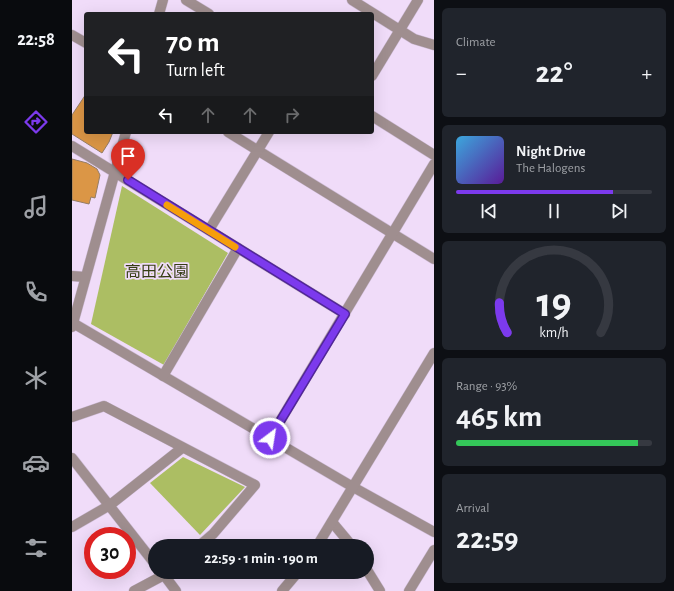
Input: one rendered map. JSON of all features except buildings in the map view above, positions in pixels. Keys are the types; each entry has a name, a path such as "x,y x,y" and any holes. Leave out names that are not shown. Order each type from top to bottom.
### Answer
{"street":[{"path":"160,12 163,0"},
{"path":"186,0 206,12"},
{"path":"352,0 371,12"},
{"path":"374,73 399,29 418,0"},
{"path":"374,14 414,39 434,44"},
{"path":"72,35 84,42"},
{"path":"374,117 434,155"},
{"path":"125,134 72,325 434,532"},
{"path":"231,134 434,259"},
{"path":"208,230 268,134"},
{"path":"72,146 345,314"},
{"path":"270,438 434,164"},
{"path":"163,376 238,248"},
{"path":"72,276 85,277"},
{"path":"321,539 434,353"},
{"path":"72,417 104,406 255,485 207,539"},
{"path":"72,527 110,506 182,448"},
{"path":"72,458 148,555"},
{"path":"332,522 346,539"},
{"path":"409,591 434,550"},
{"path":"134,591 154,579"},
{"path":"168,579 176,591"},
{"path":"282,591 292,579"},
{"path":"373,579 380,591"}],"green space":[{"name":"高田公園","path":"122,186 228,253 164,365 91,324"},
{"path":"183,457 245,487 200,535 150,483"}],"slow traffic":[{"path":"167,205 235,247"}],"route":[{"path":"128,180 345,314 270,438"}]}
